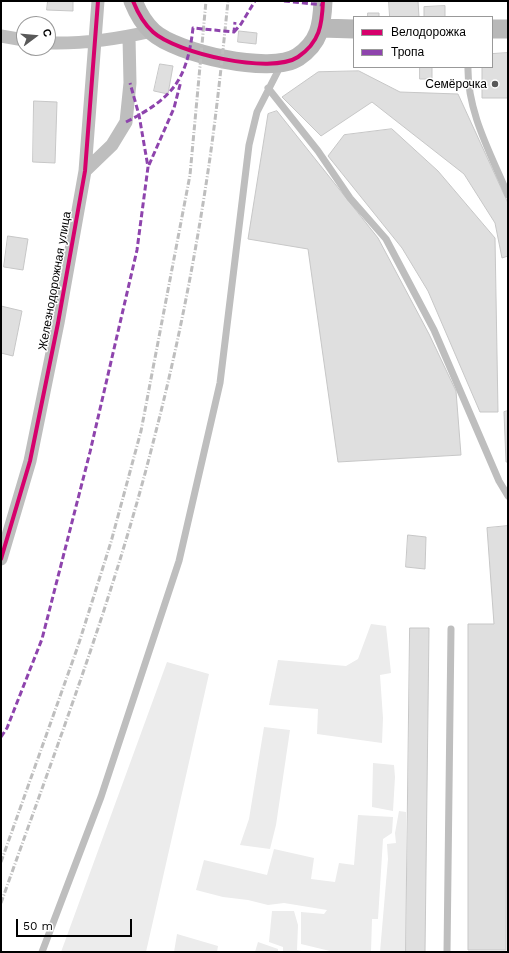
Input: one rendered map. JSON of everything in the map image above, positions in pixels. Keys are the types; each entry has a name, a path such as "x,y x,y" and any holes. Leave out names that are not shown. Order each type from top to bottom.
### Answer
{"street":[{"name":"Железнодорожная улица","path":"1,559 30,461 58,323 84,171 96,41 98,1"},
{"path":"133,2 152,31 175,46 202,54 239,61 282,63 297,58 308,49 322,28 324,1"},
{"path":"322,28 353,29"},
{"path":"493,29 508,29"},
{"path":"56,43 96,41 129,37 152,31"},
{"path":"1,36 16,39"},
{"path":"84,171 112,145 126,122 130,83 129,37"}],"lane":[{"path":"42,952 101,796 179,561 220,383 248,144 257,112 282,63"},
{"path":"468,68 471,103 508,195"},
{"path":"268,88 318,151 350,198 386,239 434,330 499,481 508,496"},
{"path":"447,952 451,629"}],"shaded area":[{"path":"371,624 386,626 391,673 380,675 383,718 382,743 317,734 318,709 269,705 278,660 346,666 358,659"},
{"path":"167,662 209,674 146,952 61,952"},
{"path":"264,727 290,730 276,825 270,849 240,845 249,819"},
{"path":"373,763 394,765 395,777 393,811 372,807"},
{"path":"399,811 406,812 406,952 380,952 388,859 387,844 396,843 395,833"},
{"path":"358,815 393,817 392,833 383,839 378,919 372,919 371,952 334,952 301,944 301,912 324,914 327,910 284,903 268,905 248,900 223,897 196,890 204,860 267,875 274,849 314,858 311,879 335,882 339,863 354,865"},
{"path":"272,911 294,911 298,925 297,950 307,952 283,952 283,947 269,942"},
{"path":"177,934 218,946 217,952 174,952"},
{"path":"258,942 278,949 278,952 255,952"}],"building":[{"path":"48,1 73,1 73,11 47,10"},
{"path":"389,1 418,1 419,16 390,16"},
{"path":"445,6 445,16 424,16 424,7"},
{"path":"368,13 379,13 379,16 368,16"},
{"path":"239,31 257,33 256,44 238,42"},
{"name":"Семёрочка","path":"508,53 508,98 482,98 482,68 493,68 493,54"},
{"path":"160,64 173,66 168,94 154,91"},
{"path":"420,68 432,68 432,79 420,79"},
{"path":"359,71 400,92 458,94 508,203 508,256 502,258 495,223 464,174 372,102 321,136 282,97 318,72"},
{"path":"34,101 57,102 55,163 33,162"},
{"path":"277,111 378,238 429,334 456,391 461,455 338,462 308,249 248,239 268,114"},
{"path":"392,129 438,171 495,238 498,412 480,412 428,291 402,248 328,156 344,135"},
{"path":"8,236 28,239 23,270 4,267"},
{"path":"1,306 22,311 13,356 1,353"},
{"path":"508,411 508,462 506,462 504,412"},
{"path":"508,526 506,950 468,950 468,624 494,624 487,528"},
{"path":"408,535 426,537 425,569 406,567"},
{"path":"410,628 429,628 425,952 406,952"}],"railway":[{"path":"1,862 78,646 111,542 141,431 190,175 206,1"},
{"path":"1,903 84,671 122,554 155,435 178,339 202,210 216,112 228,1"}],"marked path":[{"path":"234,32 241,24 255,1"},
{"path":"284,1 323,5"},
{"path":"126,122 155,104 175,86 187,61 193,28 234,32 235,22"},
{"path":"149,165 174,108 181,81"},
{"path":"1,737 7,728 42,639 90,452 137,250 148,167 139,115 130,83"}],"cycle path":[{"path":"1,559 30,461 58,323 85,171 98,1"},
{"path":"133,1 147,25 153,32 165,40 202,54 246,63 267,64 285,62 298,57 311,45 318,32 322,18 323,1"}],"place":[{"name":"Семёрочка","path":"495,84"}]}
